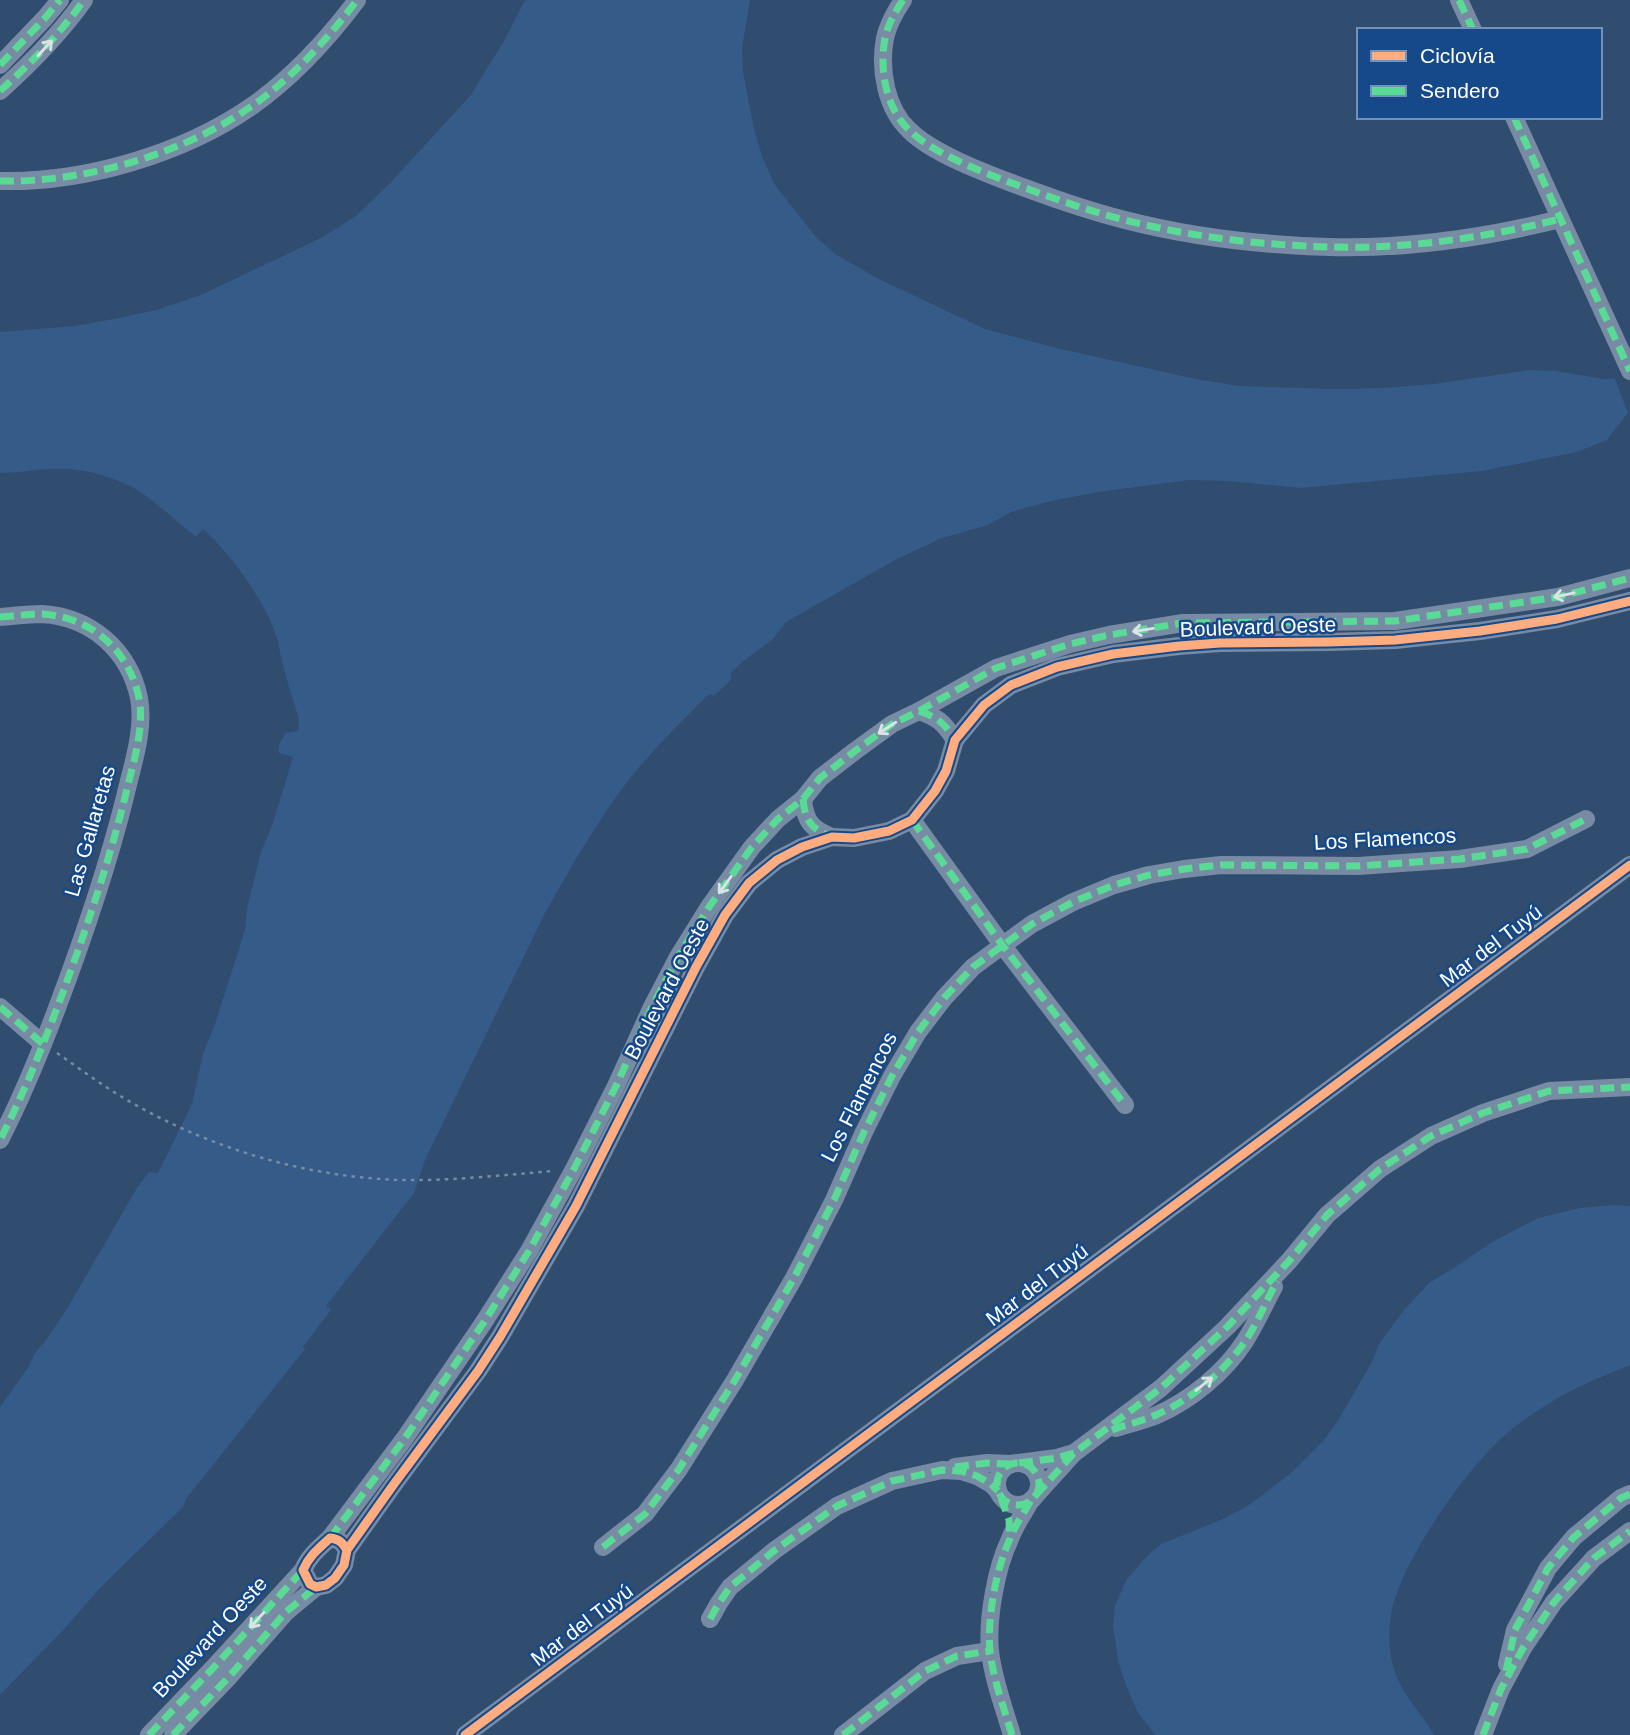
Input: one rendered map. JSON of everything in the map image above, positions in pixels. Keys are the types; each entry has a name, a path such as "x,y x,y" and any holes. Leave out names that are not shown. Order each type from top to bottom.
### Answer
{"street":[{"path":"0,65 60,0"},
{"path":"0,91 40,54 85,0"},
{"path":"0,181 55,178 126,164 195,138 252,106 281,83 306,60 357,0"},
{"path":"903,0 892,16 885,38 883,62 885,84 894,110 910,131 945,153 989,174 1062,202 1126,220 1193,234 1258,243 1330,247 1405,245 1484,236 1560,219"},
{"path":"1459,0 1472,28"},
{"path":"1515,119 1630,371"},
{"name":"Boulevard Oeste","path":"330,1538 405,1438 529,1251 574,1169 678,957 709,907 752,847 778,819 803,799 820,778 855,751 892,724 996,668 1070,644 1109,635 1183,624 1395,621 1558,597 1630,578"},
{"name":"Boulevard Oeste","path":"347,1550 500,1337 576,1206 696,967 725,915 749,883 777,860 802,847 832,837 854,838 889,831 912,820 935,791 946,771 955,740 984,705 1011,685 1057,667 1113,654 1220,643 1395,640 1557,619 1630,601"},
{"name":"Las Gallaretas","path":"0,617 42,614 80,622 97,632 113,646 133,678 141,717 112,846 80,946 43,1044 0,1140"},
{"path":"1395,621 1395,640"},
{"path":"1109,635 1113,654"},
{"path":"919,711 934,716 944,724 955,740"},
{"path":"803,799 804,813 817,830 832,837"},
{"name":"Los Flamencos","path":"603,1547 645,1514 680,1469 794,1278 834,1200 886,1087 918,1032 944,998 973,967 1032,924 1073,902 1114,885 1149,876 1221,865 1358,866 1460,859 1527,849 1586,819"},
{"path":"912,820 1003,946 1125,1105"},
{"name":"Mar del Tuyú","path":"465,1735 1630,865"},
{"path":"678,957 696,967"},
{"path":"0,1007 43,1044"},
{"path":"942,1470 961,1471 977,1476 991,1484 1005,1502 1025,1504 1073,1453 1161,1388 1227,1327 1328,1215 1380,1169 1431,1136 1483,1113 1549,1091 1630,1087"},
{"path":"559,1196 576,1206"},
{"path":"1099,1434 1157,1415 1205,1385 1227,1364 1245,1341 1289,1261"},
{"path":"1227,1327 1245,1341"},
{"path":"1161,1388 1175,1405"},
{"path":"405,1438 418,1451"},
{"path":"710,1619 730,1587 775,1550 837,1506 892,1481 963,1465 1014,1464 1073,1453"},
{"path":"1010,1538 1009,1520 999,1494 997,1478 1000,1472 1014,1464 1031,1469 1038,1481 1033,1498 1010,1538 1001,1563 990,1620 990,1651 1012,1735"},
{"path":"1502,1689 1515,1630 1548,1568 1574,1537 1621,1498 1630,1494"},
{"path":"1483,1735 1523,1648 1554,1602 1594,1558 1630,1531"},
{"path":"330,1538 343,1543 347,1550 344,1565 335,1578 326,1585 316,1587 310,1584 303,1570 308,1560 330,1538"},
{"name":"Boulevard Oeste","path":"173,1735 303,1570"},
{"name":"Boulevard Oeste","path":"149,1735 316,1587"},
{"path":"1534,1592 1554,1602"},
{"path":"843,1735 925,1671 957,1656 990,1651"}],"path":[{"path":"43,1044 127,1100 164,1120 248,1154 318,1171 399,1180 439,1180 574,1169"}],"water":[{"path":"525,0 750,0 742,48 743,72 754,129 763,159 775,185 815,236 835,254 881,280 985,329 1061,349 1239,386 1382,388 1434,384 1529,370 1555,371 1604,379 1620,378 1630,410 1607,440 1577,452 1482,471 1301,488 1189,480 1047,502 1011,512 988,525 942,538 897,559 786,622 773,639 731,673 731,680 714,696 709,694 656,748 600,820 545,913 425,1160 414,1193 326,1306 331,1310 303,1347 305,1349 186,1499 183,1507 101,1587 0,1695 0,1407 68,1307 137,1188 149,1172 158,1173 192,1104 203,1054 245,930 247,908 261,852 273,823 293,757 279,753 279,745 286,733 298,731 299,719 271,621 235,564 203,529 196,537 140,492 102,475 59,469 0,473 0,332 75,326 156,310 201,295 323,237 356,216 470,96 504,41"},
{"path":"1630,1206 1630,1365 1559,1398 1503,1437 1465,1478 1431,1527 1395,1598 1389,1635 1392,1663 1398,1681 1434,1735 1155,1735 1137,1711 1126,1685 1118,1661 1113,1626 1115,1605 1127,1579 1146,1557 1161,1544 1223,1519 1249,1505 1291,1473 1324,1440 1372,1362 1379,1344 1404,1310 1429,1283 1492,1242 1538,1218 1580,1208"}],"pier":[{"path":"1630,371 1630,415 1629,415 1614,377"}],"marked path":[{"path":"0,65 60,0"},
{"path":"0,91 45,48 84,0"},
{"path":"0,181 65,177 98,171 164,151 225,123 252,106 295,70 357,0"},
{"path":"903,0 886,33 883,63 890,100 895,112 910,131 931,147 957,161 1095,212 1201,235 1252,242 1329,247 1445,241 1560,219"},
{"path":"1459,0 1472,28"},
{"path":"1515,119 1630,371"},
{"path":"330,1538 405,1438 529,1251 574,1169 678,957 709,907 752,847 778,819 803,799 820,778 855,751 892,724 996,668 1070,644 1109,635 1183,623 1395,621 1558,597 1630,578"},
{"path":"0,617 42,614 60,617 92,629 117,651 127,665 139,698 140,710 134,760 94,904 44,1042 0,1140"},
{"path":"919,711 940,722 955,740"},
{"path":"803,799 811,824 832,837"},
{"path":"603,1547 645,1514 679,1469 794,1278 892,1076 918,1032 944,998 973,967 1032,924 1073,902 1114,885 1149,875 1221,865 1358,866 1460,859 1527,849 1586,819"},
{"path":"912,820 1003,946 1125,1105"},
{"path":"0,1007 43,1044"},
{"path":"1036,1495 1074,1453 1161,1388 1227,1327 1289,1261 1327,1215 1380,1169 1431,1136 1483,1113 1549,1091 1630,1087"},
{"path":"1112,1430 1171,1408 1216,1375 1244,1343 1277,1281"},
{"path":"1019,1463 1074,1453"},
{"path":"955,1467 987,1463 1011,1464"},
{"path":"1018,1463 1033,1469 1039,1484 1033,1499 1018,1505 1003,1499 997,1484 1003,1469 1018,1463"},
{"path":"710,1619 730,1587 775,1550 837,1506 892,1481 942,1470 961,1471 977,1476 998,1491"},
{"path":"1506,1671 1515,1630 1548,1568 1574,1537 1621,1498 1630,1494"},
{"path":"1001,1498 1009,1520 1010,1538"},
{"path":"1012,1735 994,1672 990,1651 990,1624 994,1594 1005,1551 1031,1500"},
{"path":"1483,1735 1501,1689 1523,1648 1554,1602 1594,1558 1630,1531"},
{"path":"149,1735 303,1570"},
{"path":"173,1735 286,1612 316,1587"},
{"path":"843,1735 925,1671 957,1656 990,1651"}],"cycle path":[{"path":"347,1550 340,1541 333,1538 322,1545 311,1556 303,1570 310,1584 316,1587 326,1585 335,1578 344,1565 347,1550 500,1337 576,1206 696,967 725,915 749,883 777,860 802,847 832,837 854,838 889,831 912,820 935,791 946,771 955,740 984,705 1011,685 1057,667 1113,654 1220,643 1395,640 1557,619 1630,601"},
{"path":"465,1735 1630,865"}]}
